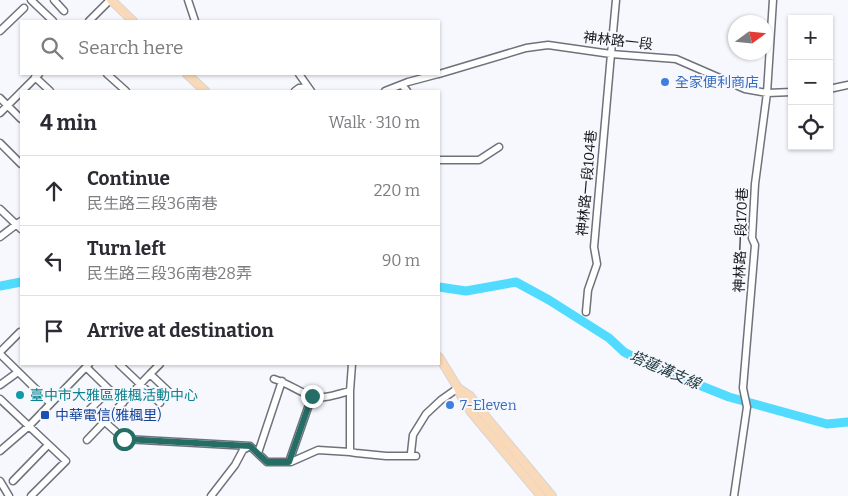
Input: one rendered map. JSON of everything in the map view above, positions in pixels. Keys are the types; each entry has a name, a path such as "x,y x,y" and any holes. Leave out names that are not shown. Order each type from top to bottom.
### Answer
{"main road":[{"path":"111,0 132,20"},
{"path":"188,75 204,90"},
{"path":"440,359 463,400 475,417 541,496"},
{"path":"458,388 470,396 552,496"}],"street":[{"path":"31,0 52,20"},
{"path":"54,0 64,11"},
{"path":"90,20 111,0"},
{"path":"188,0 195,20"},
{"name":"神林路一段104巷","path":"586,312 588,290 597,264 594,247 616,0"},
{"name":"神林路一段170巷","path":"734,496 747,407 743,388 755,247 752,238 755,184 767,93 773,0"},
{"path":"0,31 24,8"},
{"name":"神林路一段","path":"440,73 526,48 555,46 611,54 676,59 737,86 756,92 788,92"},
{"path":"108,75 125,90"},
{"path":"300,75 310,89"},
{"name":"神林路一段","path":"388,90 435,75"},
{"path":"23,90 37,76 49,90"},
{"path":"402,85 406,90"},
{"path":"833,88 848,85"},
{"path":"297,90 299,88 310,89"},
{"path":"0,112 20,92"},
{"path":"0,98 20,118"},
{"path":"0,143 20,163"},
{"path":"440,160 479,160 499,147"},
{"path":"0,209 20,225 0,237"},
{"path":"20,332 0,353 50,403"},
{"path":"0,451 28,426 87,365 123,403"},
{"path":"120,365 160,403"},
{"path":"87,440 159,365"},
{"path":"350,452 352,365"},
{"path":"0,385 18,372"},
{"path":"150,374 169,392"},
{"path":"274,379 312,396 323,397 350,391"},
{"path":"258,453 282,381"},
{"path":"105,422 124,439 250,446 267,462 292,462 318,450 386,456 414,454 413,435 426,414 458,388"},
{"path":"90,409 110,390"},
{"path":"289,462 312,396"},
{"path":"0,398 66,461 31,496"},
{"path":"13,481 48,445"},
{"path":"211,496 235,465 243,450 250,446"},
{"path":"0,482 9,496"}],"waterway":[{"name":"塔蓮溝支線","path":"0,286 20,282"},
{"name":"塔蓮溝支線","path":"440,287 466,291 516,282 549,300 609,338 624,352 649,365 729,397 827,424 848,422"}],"place":[{"name":"全家便利商店","path":"665,82"},
{"name":"臺中市大雅區雅楓活動中心","path":"20,395"},
{"name":"7-Eleven","path":"450,405"},
{"name":"中華電信(雅楓里)","path":"45,415"}],"route":[{"path":"124,439 250,446 267,462 289,462 312,396"}]}
